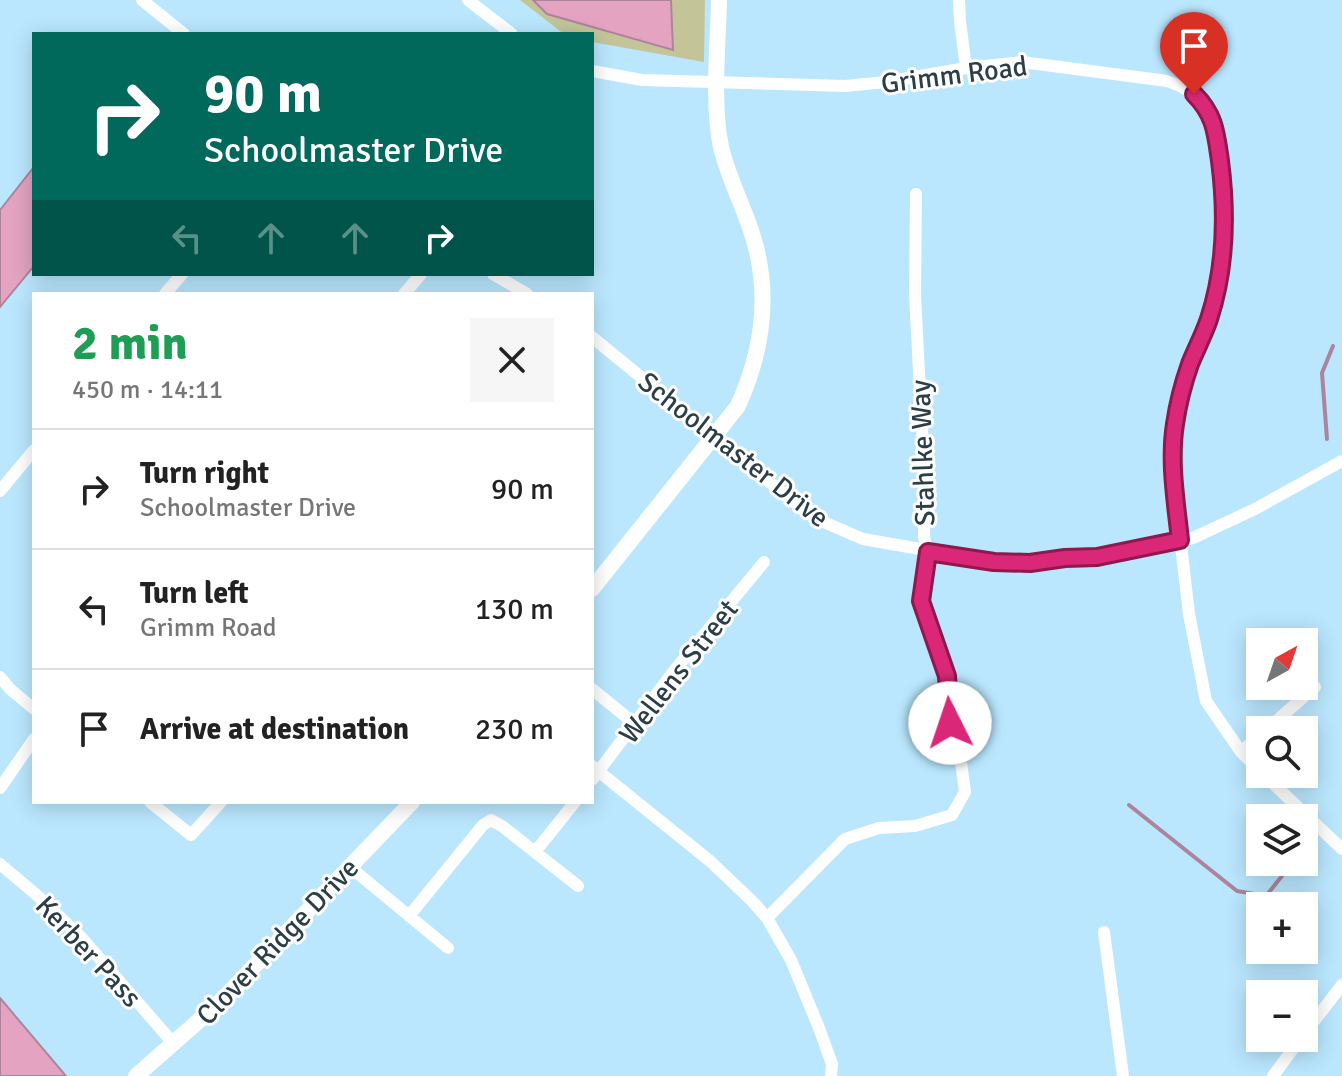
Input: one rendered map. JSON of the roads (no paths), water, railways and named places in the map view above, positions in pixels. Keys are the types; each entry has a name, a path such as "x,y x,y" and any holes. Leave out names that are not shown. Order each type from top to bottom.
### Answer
{"street":[{"path":"142,0 182,32"},
{"path":"468,0 509,32"},
{"path":"594,587 738,406 750,379 760,336 763,311 758,251 729,174 717,115 719,0"},
{"path":"959,0 966,68"},
{"name":"Grimm Road","path":"594,71 642,80 845,86 966,68 1031,63 1167,81 1194,94 1204,104 1216,131 1224,192 1223,251 1209,319 1180,397 1174,427 1173,476 1189,614 1206,701 1246,757"},
{"name":"Stahlke Way","path":"767,918 845,839 879,828 915,826 952,815 965,792 961,762 952,743 947,676 921,601 928,552 924,537 925,487 915,295 916,194"},
{"path":"167,292 180,276"},
{"path":"406,292 419,276"},
{"path":"496,276 524,292"},
{"name":"Schoolmaster Drive","path":"597,340 819,520 863,539 928,552 994,562 1030,563 1097,557 1193,538 1255,509 1342,461"},
{"path":"0,491 32,452"},
{"name":"Wellens Street","path":"594,773 764,562"},
{"path":"0,677 32,707"},
{"path":"594,691 635,724"},
{"path":"1282,716 1300,700"},
{"path":"0,788 32,742"},
{"path":"1241,752 1246,748"},
{"path":"594,773 675,831 767,918 791,960 819,1028 832,1064 831,1076"},
{"name":"Grimm Road","path":"1279,788 1342,849"},
{"path":"152,804 191,835 219,804"},
{"name":"Clover Ridge Drive","path":"136,1076 219,1003 410,804"},
{"path":"535,852 571,807"},
{"path":"409,916 483,825 491,820 578,886"},
{"name":"Kerber Pass","path":"0,864 80,936 174,1044"},
{"path":"350,867 448,948"},
{"path":"1104,932 1123,1076"},
{"path":"1318,1016 1342,985"},
{"path":"1273,1076 1291,1052"}],"waterway":[{"path":"1327,439 1322,373 1333,346"},
{"path":"1129,805 1237,891 1266,896 1282,876"}]}
